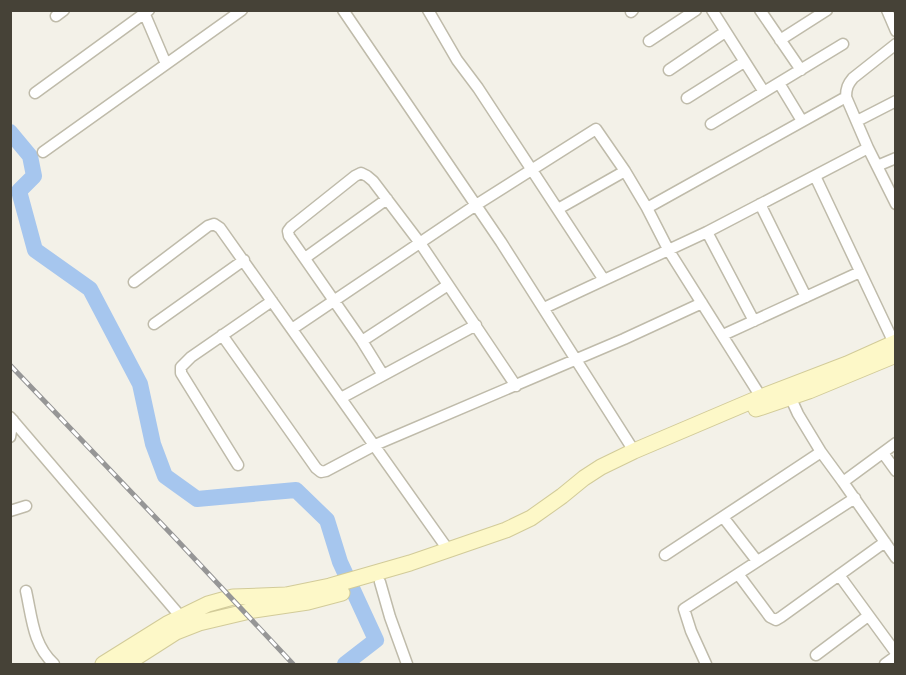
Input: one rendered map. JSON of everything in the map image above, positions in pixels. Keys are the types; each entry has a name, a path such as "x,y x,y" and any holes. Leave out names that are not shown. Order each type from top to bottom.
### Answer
{"street":[{"path":"43,152 242,10"},
{"path":"343,10 544,308 634,451"},
{"path":"428,10 458,60 604,280"},
{"path":"649,41 696,10"},
{"path":"712,10 764,92"},
{"path":"780,40 827,10"},
{"path":"887,10 896,31"},
{"path":"760,11 801,70"},
{"path":"35,93 146,12 166,64"},
{"path":"669,70 725,32"},
{"path":"711,124 843,44"},
{"path":"896,44 853,78 848,84 846,97 896,204"},
{"path":"687,98 744,62"},
{"path":"779,83 802,121"},
{"path":"647,208 846,97"},
{"path":"856,120 896,101"},
{"path":"292,329 476,205 596,129 626,171 669,251 761,397"},
{"path":"544,308 669,251 868,148"},
{"path":"877,166 896,158"},
{"path":"558,209 626,171"},
{"path":"383,375 288,231 361,173 373,181 420,243 516,386"},
{"path":"103,664 168,624 208,604 233,597 330,591 473,552 538,523 604,476 755,409 847,364 895,346 815,176"},
{"path":"305,258 387,199"},
{"path":"760,204 806,297"},
{"path":"134,282 208,226 214,224 220,228 449,551"},
{"path":"707,232 754,321"},
{"path":"154,324 244,260"},
{"path":"723,335 860,272"},
{"path":"362,341 448,285"},
{"path":"238,465 181,373 182,367 191,357 272,301"},
{"path":"222,335 321,472 375,446 702,303"},
{"path":"340,398 476,325"},
{"path":"373,581 506,530 531,518 584,478 634,451 761,397 788,392"},
{"path":"788,392 820,452 896,558"},
{"path":"10,437 12,419"},
{"path":"12,419 181,617"},
{"path":"843,482 896,443"},
{"path":"665,555 820,452"},
{"path":"883,453 896,471"},
{"path":"706,664 684,609 855,498"},
{"path":"10,512 26,507"},
{"path":"723,517 757,561"},
{"path":"738,574 770,617 776,620 885,542"},
{"path":"839,575 896,655 885,664"},
{"path":"373,581 390,617 407,664"},
{"path":"26,591 38,644 54,664"},
{"path":"126,664 176,632 199,623 254,610 308,602 330,591"},
{"path":"816,654 868,616"}],"waterway":[{"path":"10,132 30,156 34,176 19,191 35,250 90,289 140,384 153,444 165,476 197,499 296,490 327,520 340,562 376,640 345,664"}],"railway":[{"path":"10,365 293,664"}]}
